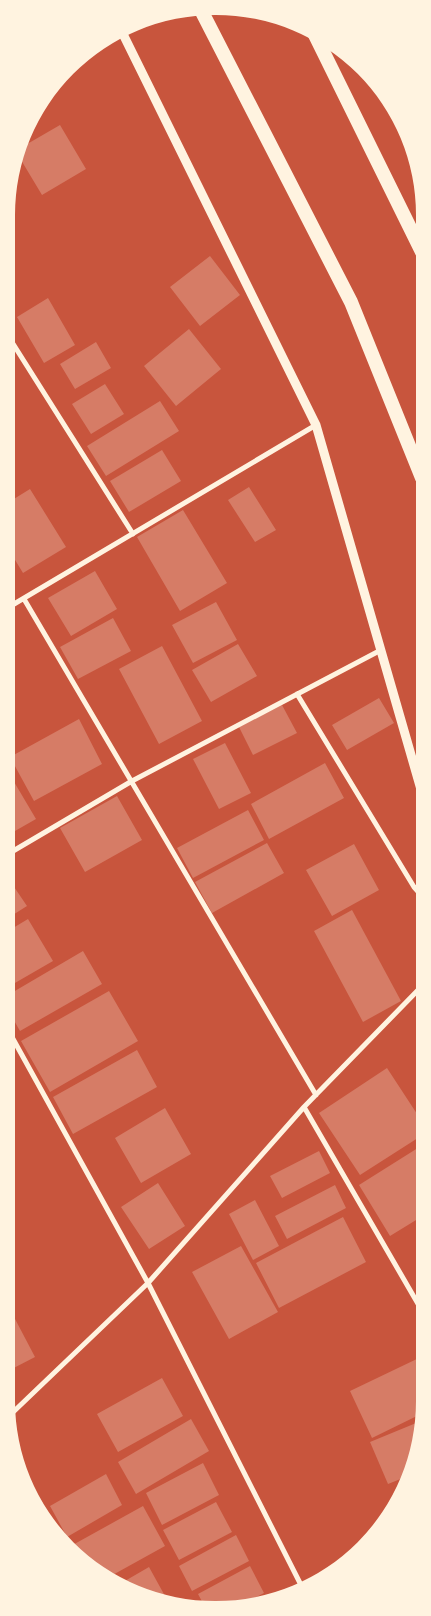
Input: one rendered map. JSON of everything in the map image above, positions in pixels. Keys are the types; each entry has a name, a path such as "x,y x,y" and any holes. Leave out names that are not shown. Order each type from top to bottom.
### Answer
{"highway":[{"path":"204,15 351,302 416,463"},
{"path":"320,44 416,240"}],"street":[{"path":"125,37 316,425 416,772"},
{"path":"15,347 133,534"},
{"path":"15,604 316,425"},
{"path":"24,599 316,1095"},
{"path":"15,850 132,781 381,650"},
{"path":"296,694 416,889"},
{"path":"15,1410 148,1283 304,1107 416,992"},
{"path":"15,1041 148,1283 300,1582"},
{"path":"304,1107 416,1300"}],"building":[{"path":"60,125 86,169 42,195 22,162 29,143"},
{"path":"210,256 240,295 200,326 170,287"},
{"path":"48,298 75,345 44,363 17,317"},
{"path":"189,329 221,369 176,406 144,366"},
{"path":"96,342 111,368 75,389 60,364"},
{"path":"105,384 124,414 91,434 72,404"},
{"path":"160,401 179,431 106,476 87,446"},
{"path":"162,450 181,481 129,512 110,481"},
{"path":"249,487 276,530 255,542 228,500"},
{"path":"30,489 66,547 23,573 15,560 15,498"},
{"path":"183,510 227,583 180,611 137,537"},
{"path":"95,571 117,609 71,636 48,598"},
{"path":"216,602 237,640 193,663 172,625"},
{"path":"113,618 131,651 78,679 60,647"},
{"path":"238,644 257,676 211,702 192,670"},
{"path":"162,646 202,721 159,744 119,669"},
{"path":"379,698 394,723 347,750 332,725"},
{"path":"282,705 297,733 253,755 239,727"},
{"path":"79,719 102,764 34,801 15,766 15,754"},
{"path":"225,743 251,793 219,809 193,759"},
{"path":"325,763 344,798 269,839 251,804"},
{"path":"15,783 36,819 15,831"},
{"path":"117,796 142,840 85,872 60,828"},
{"path":"248,810 264,840 193,878 177,848"},
{"path":"267,843 284,873 212,913 195,882"},
{"path":"354,844 379,890 332,916 306,870"},
{"path":"15,888 27,906 15,914"},
{"path":"352,910 401,1001 363,1022 314,931"},
{"path":"28,919 53,961 15,983 15,927"},
{"path":"83,951 102,984 20,1031 15,1022 15,991"},
{"path":"109,991 138,1041 50,1092 21,1041"},
{"path":"137,1050 157,1087 73,1134 53,1097"},
{"path":"387,1068 416,1112 416,1139 360,1175 319,1113"},
{"path":"165,1108 191,1154 141,1183 115,1138"},
{"path":"416,1149 416,1220 390,1236 359,1185"},
{"path":"319,1151 330,1173 282,1198 270,1176"},
{"path":"158,1183 185,1226 149,1249 121,1207"},
{"path":"335,1185 346,1208 287,1239 275,1216"},
{"path":"255,1200 279,1246 253,1260 229,1214"},
{"path":"343,1217 366,1262 279,1308 256,1263"},
{"path":"241,1246 278,1312 229,1339 192,1272"},
{"path":"15,1319 35,1357 15,1367"},
{"path":"416,1359 416,1417 372,1438 350,1391"},
{"path":"162,1378 183,1416 118,1452 97,1414"},
{"path":"191,1419 209,1451 136,1494 118,1462"},
{"path":"415,1424 409,1452 400,1479 388,1484 370,1442"},
{"path":"203,1463 219,1495 162,1525 146,1493"},
{"path":"106,1474 122,1505 68,1536 50,1506"},
{"path":"216,1502 232,1532 179,1560 163,1530"},
{"path":"143,1506 165,1546 115,1574 93,1560 75,1543"},
{"path":"236,1535 249,1561 192,1591 179,1566"},
{"path":"250,1566 264,1593 255,1597 229,1601 202,1601 198,1594"},
{"path":"149,1567 164,1594 139,1586 127,1580"}]}
